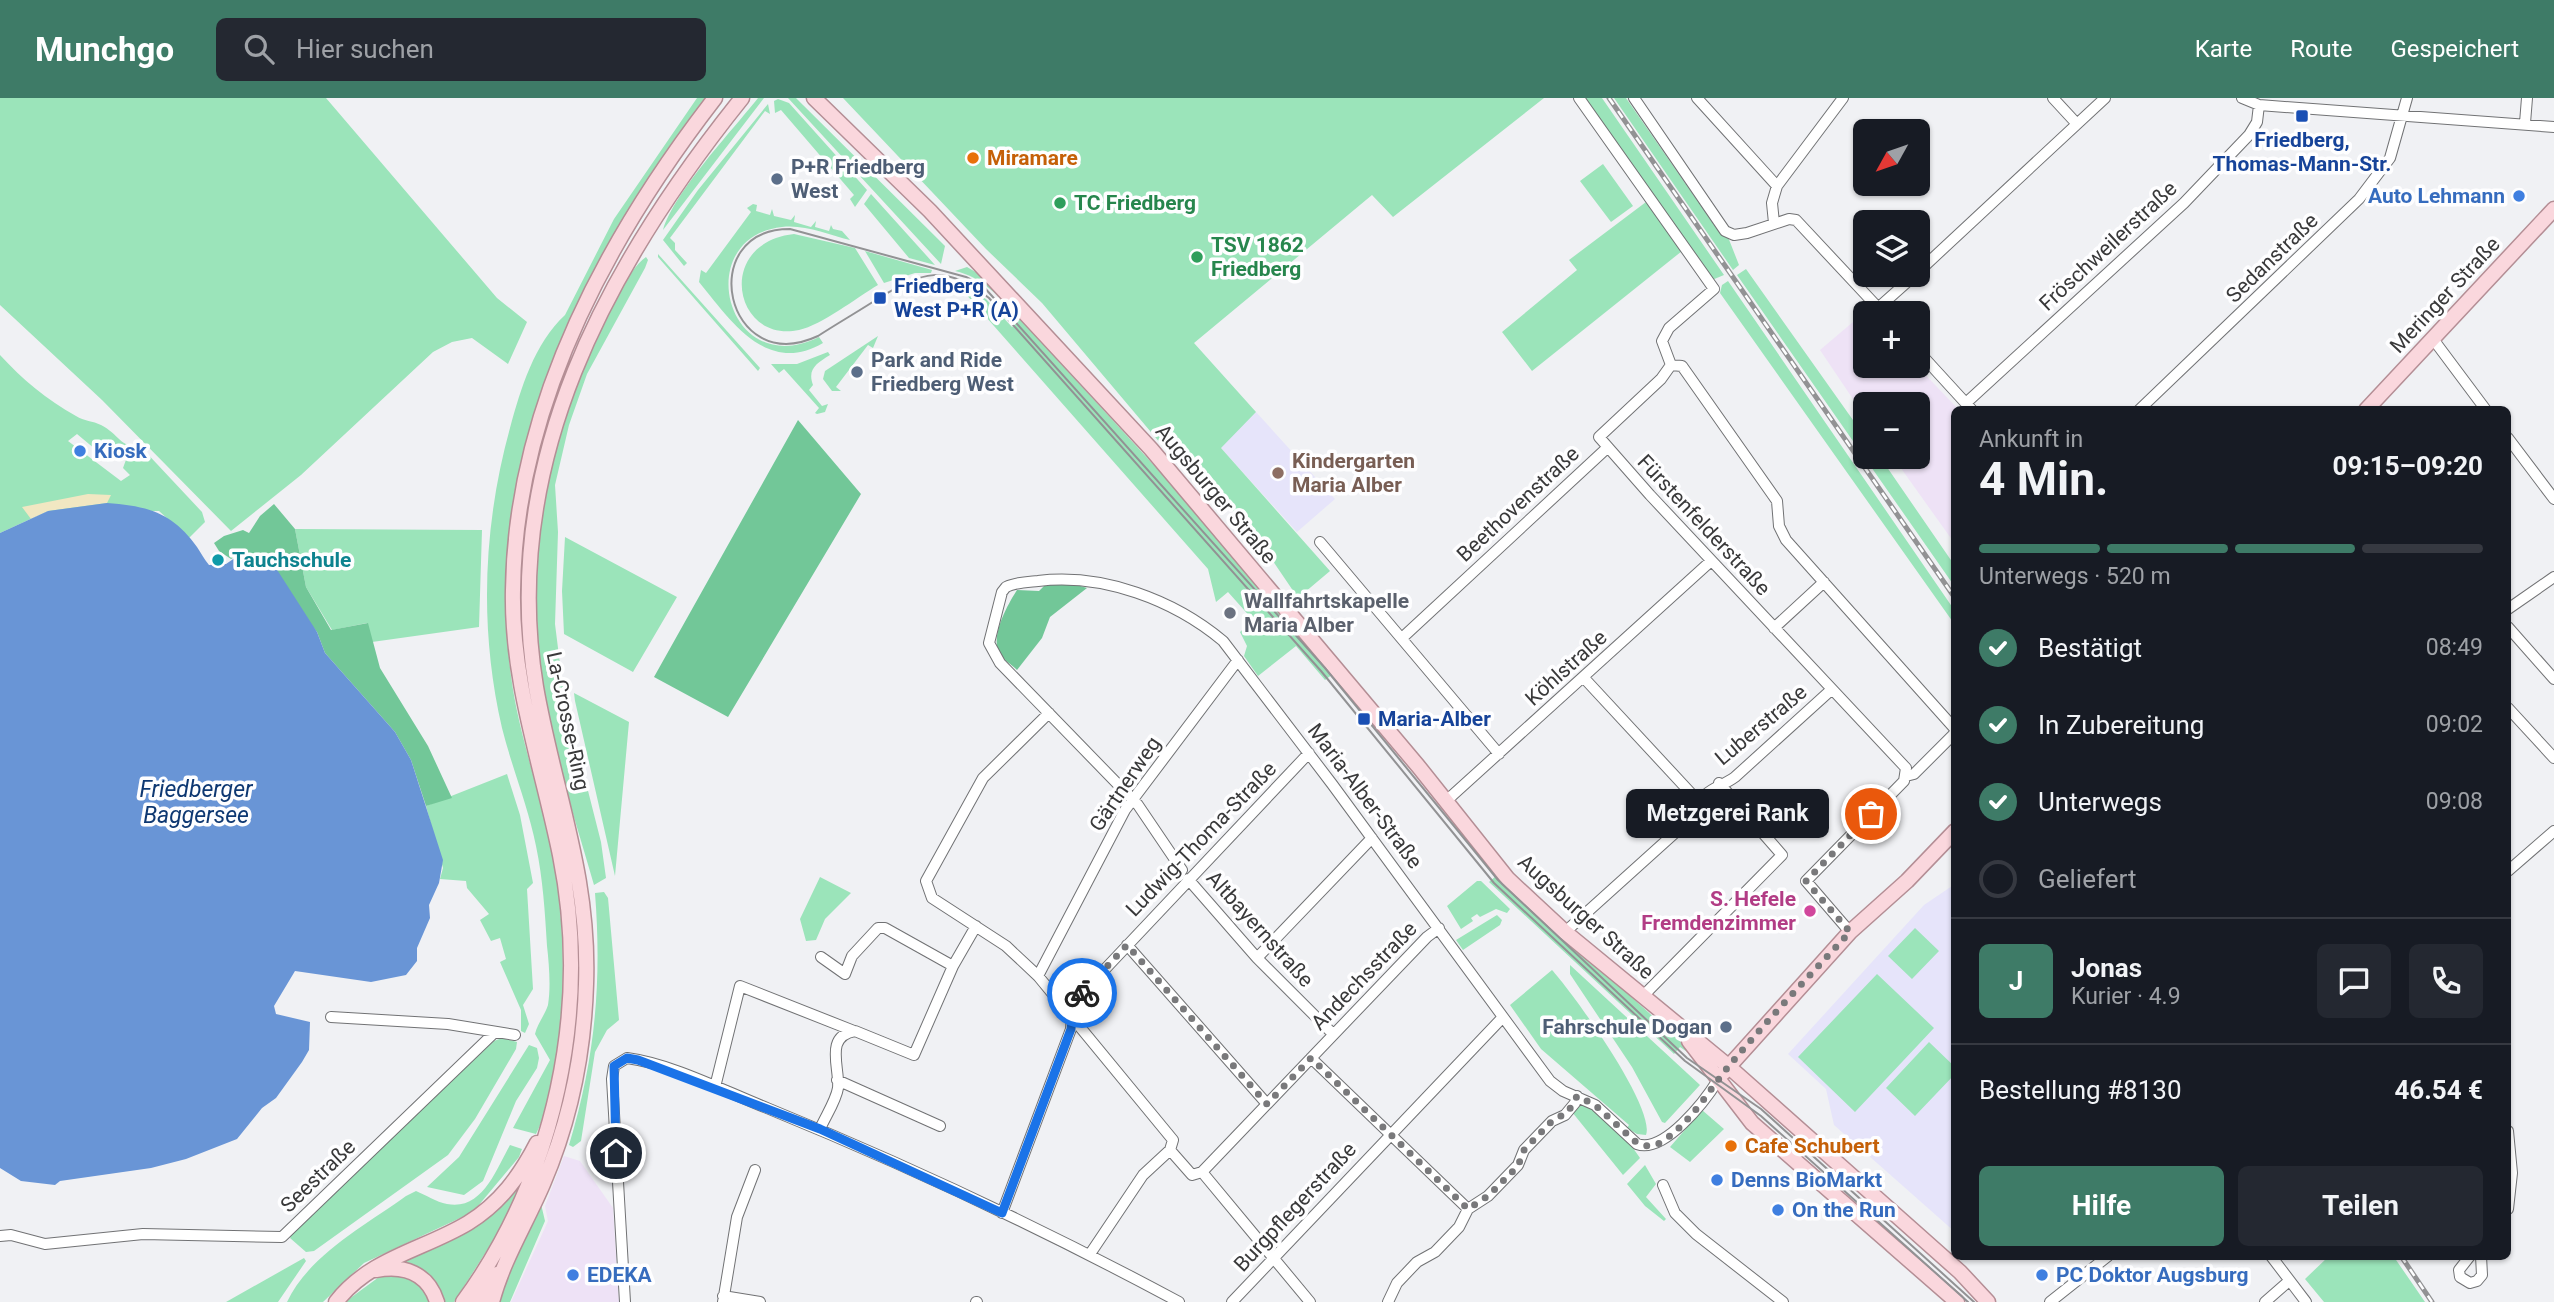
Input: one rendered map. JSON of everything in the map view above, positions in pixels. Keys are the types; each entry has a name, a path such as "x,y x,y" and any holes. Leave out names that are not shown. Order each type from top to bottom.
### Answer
{"main road":[{"name":"La-Crosse-Ring","path":"549,1120 557,1095 569,1020 570,940 565,881 525,715 517,663 513,593 520,503 537,424 560,362 590,297 641,204 715,98"},
{"name":"La-Crosse-Ring","path":"504,1264 542,1187 563,1129 579,1056 586,986 586,942 580,871 540,709 530,636 529,569 541,476 558,415 576,366 610,291 674,188 742,98"},
{"name":"Augsburger Straße","path":"814,98 930,211 1151,449 1508,879 1565,932 1728,1066 1960,1272 1988,1302"},
{"name":"Meringer Straße","path":"2370,406 2554,209"},
{"path":"1718,1080 1850,932 1907,881 1951,835"},
{"path":"1677,1026 1759,1130 1957,1302"},
{"path":"335,1302 345,1289 390,1258 460,1227 492,1205 521,1172 549,1120"},
{"path":"463,1302 488,1266 512,1222 536,1167 549,1120"},
{"path":"476,1302 504,1264"},
{"path":"492,1302 504,1264"},
{"path":"371,1271 394,1267 408,1269 425,1281 437,1302"}],"street":[{"path":"1579,98 1714,289 1669,328 1662,341 1671,365 1682,366 1777,501 1779,526 1786,540 1951,725"},
{"path":"1634,98 1725,231 1734,235 1792,219 1800,222 1872,301"},
{"path":"1697,98 1777,186"},
{"path":"1774,223 1772,203 1777,186 1843,98"},
{"path":"2053,98 2077,124"},
{"path":"1930,261 2105,98"},
{"path":"2242,98 2259,105 2554,127"},
{"name":"Sedanstraße","path":"2143,406 2359,199 2390,158 2407,98"},
{"path":"2525,123 2527,98"},
{"name":"Fröschweilerstraße","path":"1969,406 2184,204 2249,135 2256,122 2259,105"},
{"path":"1890,301 1904,287"},
{"path":"2433,340 2483,406"},
{"path":"1930,364 1969,406"},
{"name":"Beethovenstraße","path":"1402,638 1607,448 1600,437 1661,379 1671,365"},
{"path":"2511,442 2554,499"},
{"name":"Fürstenfelderstraße","path":"1607,448 1906,768 1906,776"},
{"path":"1320,542 1499,754"},
{"name":"Köhlstraße","path":"1445,802 1711,561"},
{"path":"2511,607 2554,577"},
{"name":"Maria-Alber-Straße","path":"1002,592 1012,584 1053,579 1073,580 1130,591 1161,602 1201,623 1238,660 1309,753 1550,1081 1563,1091 1595,1105 1637,1143 1645,1147 1661,1142 1701,1102 1718,1080"},
{"name":"Fürstenfelderstraße","path":"1774,628 1824,582"},
{"name":"Altbayernstraße","path":"1002,592 989,643 1000,663 1133,799 1185,875 1258,958 1333,1034"},
{"path":"2511,630 2554,679"},
{"name":"Gärtnerweg","path":"1038,976 1133,799 1238,660"},
{"path":"1584,678 1699,802"},
{"name":"Luberstraße","path":"1565,932 1696,813 1699,802 1719,783 1735,777 1831,690"},
{"path":"2511,711 2554,758"},
{"path":"1049,713 984,778 926,881 932,898 1006,946 1038,976 1071,1012 1173,1140 1170,1150 1143,1175 1090,1254"},
{"path":"1850,932 1806,881 1906,776 1914,774 1951,737"},
{"name":"Ludwig-Thoma-Straße","path":"1002,1213 1071,1029 1073,1003 1127,945 1185,875 1309,753"},
{"path":"1643,996 1782,855 1719,783"},
{"path":"2511,868 2554,831"},
{"path":"1258,958 1372,838"},
{"path":"715,1087 740,986 914,1055 953,966 976,926"},
{"path":"821,957 845,974 863,942 878,928 885,928 953,966"},
{"name":"Andechsstraße","path":"1202,1172 1333,1034 1439,928"},
{"path":"1127,945 1267,1104"},
{"path":"331,1017 447,1024 515,1035"},
{"name":"Burgpflegerstraße","path":"1232,1302 1503,1017"},
{"path":"820,1129 838,1089 833,1056 840,1038 855,1031"},
{"name":"Seestraße","path":"0,1236 11,1235 45,1244 144,1234 282,1237 494,1033"},
{"path":"625,1302 612,1079 614,1066 627,1058 715,1087 820,1129 1090,1254 1179,1302"},
{"path":"1311,1058 1468,1209"},
{"path":"837,1080 940,1126"},
{"path":"1388,1302 1397,1283 1418,1262 1441,1246 1459,1227 1468,1209 1488,1196 1518,1166 1524,1150 1552,1121 1568,1112 1577,1096"},
{"path":"1170,1150 1192,1175 1202,1172 1310,1302"},
{"path":"2511,1162 2511,1182"},
{"path":"755,1170 737,1217 723,1299 760,1302"},
{"path":"1663,1185 1675,1213 1696,1234 1783,1302"},
{"path":"2050,1302 2103,1260"},
{"path":"2274,1260 2306,1302"},
{"path":"2467,1260 2459,1270 2463,1280 2470,1283 2477,1281 2482,1275 2482,1260"},
{"path":"2266,1302 2289,1281"}],"shaded area":[{"path":"1853,322 1853,378 1928,378 1955,406 1951,406 1951,538 1902,469 1930,469 1930,392 1853,392 1853,399 1820,350"},
{"name":"Kindergarten Maria Alber","path":"1256,412 1335,499 1297,532 1220,447"},
{"path":"1951,887 1951,1228 1834,1125 1826,1089 1788,1054 1924,905"},
{"path":"564,1156 580,1161 613,1208 619,1302 511,1302 548,1221 545,1206"}],"green space":[{"path":"0,98 326,98 497,298 527,322 508,364 472,338 452,342 433,352 301,475 231,531 102,400 0,305"},
{"path":"697,98 706,98 637,200 576,315 536,414 512,513 506,565 506,619 511,676 523,736 549,836 557,885 563,959 557,1059 549,1098 536,1134 513,1128 550,1060 535,1034 548,1005 549,968 538,858 529,816 502,728 490,653 487,577 494,502 514,413 537,353 565,315 614,219"},
{"path":"758,98 764,98 663,230 691,180"},
{"path":"788,98 796,98 945,246 941,264"},
{"path":"843,98 1544,98 1393,217 1372,195 1194,343 1256,412 1221,448 1330,571 1298,598 1262,545 1181,450 1172,457 1042,303 986,249"},
{"path":"1582,98 1602,98 1724,275 1712,280"},
{"path":"1614,98 1626,98 1719,232 1728,237 1739,265 1733,270"},
{"path":"778,99 789,103 867,190 855,207 850,199 854,195 781,110 775,113 774,101"},
{"path":"768,104 770,114 765,111 670,238 675,243 675,250 687,263 684,266 663,240 698,190"},
{"path":"1603,164 1633,206 1611,222 1580,181"},
{"path":"871,194 935,265 909,258 864,204"},
{"path":"1646,202 1682,251 1532,371 1502,332 1577,270 1569,260"},
{"path":"753,204 757,205 756,211 770,215 772,209 774,216 791,220 795,215 794,222 811,227 816,221 815,227 829,231 831,225 833,229 842,231 850,240 808,228 790,226 753,236 736,255 729,278 731,303 742,325 761,341 787,346 819,337 823,343 803,351 785,353 768,348 752,340 738,327 699,282 701,270 706,273 751,212 747,208"},
{"path":"794,234 855,248 878,285 828,317 799,330 777,330 760,322 748,308 742,291 743,272 752,255 769,241"},
{"path":"865,251 932,270 931,273 915,273 884,283"},
{"path":"658,254 760,368 758,371 658,257"},
{"path":"646,257 648,260 645,268 587,374 569,425 555,485 558,532 555,624 564,696 601,842 606,878 594,885 558,758 540,667 537,572 540,525 559,433 575,387 617,297 631,273"},
{"path":"967,267 979,274 1193,508 1333,674 1325,680 1296,646 1258,676 1244,656 1247,646 1240,632 1253,620 1228,592 1216,602 1208,569 957,284 986,299 1012,327 1019,321 999,297 983,284 955,271"},
{"path":"1746,269 1853,420 1853,441 1737,275"},
{"path":"1728,281 1853,463 1853,469 1857,469 1951,605 1951,619 1720,293 1722,285"},
{"path":"878,336 873,348 868,345 836,387 841,391 832,391 823,379 825,371"},
{"path":"828,352 830,355 817,364 811,375 813,385 809,390 822,406 828,404 825,412 817,414 815,413 819,408 784,369 779,373 771,364 797,364"},
{"path":"0,355 26,381 55,403 79,418 101,425 124,443 142,448 202,512 205,522 189,538 159,511 48,511 0,533","holes":["77,434 101,454 107,444 127,457 123,468 130,475 121,481 68,441"]},
{"path":"798,420 861,494 728,717 654,677"},
{"path":"1873,469 1888,469 1951,560 1951,581"},
{"path":"274,504 295,529 306,587 331,630 368,623 380,668 428,746 452,798 426,806 411,760 395,732 325,653 317,632 242,553 231,559 219,551 214,543 224,536 243,530 249,533 260,516"},
{"path":"295,529 482,530 479,627 372,642 367,623 332,630 306,587"},
{"path":"565,537 677,597 633,672 564,634 562,591"},
{"path":"1067,582 1087,588 1050,617 1042,638 1017,670 1000,654 997,647 998,630 1013,596 1017,590 1039,591 1044,586"},
{"path":"574,693 629,722 615,876 575,701"},
{"path":"507,774 520,815 533,883 527,889 533,989 523,1005 529,1024 525,1033 521,1031 521,1010 500,962 506,959 500,938 491,941 480,920 489,914 467,888 466,881 440,879 443,868 426,806"},
{"path":"1496,876 1696,1058 1680,1047 1674,1054 1489,882"},
{"path":"820,877 851,893 825,919 816,940 806,941 800,919"},
{"path":"1477,881 1481,881 1510,909 1507,913 1496,909 1480,917 1477,914 1471,918 1473,921 1461,929 1447,906"},
{"path":"604,892 608,898 619,1020 607,1030 595,1052 581,1141 573,1147 569,1145 585,1082 597,990 595,893"},
{"path":"1497,915 1502,920 1500,925 1463,950 1456,940"},
{"path":"1915,928 1939,951 1912,979 1888,956"},
{"path":"1570,965 1700,1085 1665,1123 1632,1067 1570,974"},
{"path":"1552,970 1594,1025 1626,1077 1646,1121 1646,1135 1637,1134 1627,1128 1629,1125 1541,1049 1510,1005"},
{"path":"1877,974 1934,1028 1855,1112 1798,1057"},
{"path":"502,1038 517,1042 516,1049 475,1119 448,1155 314,1251 306,1252 290,1238 294,1230 494,1041"},
{"path":"1929,1042 1951,1063 1951,1078 1915,1116 1886,1088"},
{"path":"529,1045 537,1048 537,1068 516,1101 483,1181 464,1195 427,1187 459,1157"},
{"path":"1583,1104 1614,1127 1640,1158 1623,1175 1572,1112"},
{"path":"1702,1110 1724,1129 1690,1162 1670,1147"},
{"path":"510,1145 522,1149 519,1157 473,1212 364,1263 323,1302 287,1302 297,1285 324,1255 406,1196 416,1191 443,1203 459,1204 479,1195"},
{"path":"1645,1165 1656,1184 1646,1197 1666,1219 1664,1221 1645,1206 1627,1184"},
{"path":"528,1169 500,1230 454,1302 441,1302 437,1290 388,1262 436,1243"},
{"path":"541,1204 545,1221 510,1302 496,1302"},
{"path":"304,1258 306,1261 278,1302 226,1302"},
{"path":"2325,1260 2396,1260 2425,1302 2324,1302 2305,1279"},
{"path":"383,1274 406,1277 419,1283 428,1294 430,1302 345,1302"}],"sand":[{"path":"88,494 111,495 107,503 48,511 31,519 22,507"}],"water":[{"name":"Friedberger Baggersee","path":"107,503 134,506 168,518 188,535 209,565 226,564 242,553 261,555 274,565 317,632 325,653 395,732 411,760 443,860 439,883 429,905 430,918 417,948 417,961 406,975 371,982 295,971 274,1006 276,1014 310,1022 309,1050 276,1098 262,1108 237,1139 186,1159 151,1168 60,1181 55,1185 21,1181 0,1168 0,533 48,511"}],"tram line":[{"path":"1968,1302 1761,1116 1685,1061 1494,883 1321,671 989,298 959,280 934,275 921,277 894,289 818,336 786,344 761,337 743,321 733,299 732,274 741,252 760,235 790,229 966,277 983,286 1325,668 1498,880 1687,1058 1761,1109 1974,1302"}],"railway":[{"path":"1609,98 1951,592"},
{"path":"2404,1260 2432,1302"}],"way so far":[{"path":"1082,993 1127,945 1267,1104 1311,1058 1468,1209 1488,1196 1518,1166 1524,1150 1552,1121 1568,1112 1576,1103 1577,1096 1602,1110 1637,1143 1645,1147 1661,1142 1673,1132 1711,1091 1740,1052 1850,932 1806,881 1871,814"}],"place":[{"name":"Friedberg, Thomas-Mann-Str.","path":"2302,116"},
{"name":"Miramare","path":"973,158"},
{"name":"P+R Friedberg West","path":"777,179"},
{"name":"Auto Lehmann","path":"2519,196"},
{"name":"TC Friedberg","path":"1060,203"},
{"name":"TSV 1862 Friedberg","path":"1197,257"},
{"name":"Friedberg West P+R (A)","path":"880,298"},
{"name":"Park and Ride Friedberg West","path":"857,372"},
{"name":"Kiosk","path":"80,451"},
{"name":"Kindergarten Maria Alber","path":"1278,473"},
{"name":"Tauchschule","path":"218,560"},
{"name":"Wallfahrtskapelle Maria Alber","path":"1230,613"},
{"name":"Maria-Alber","path":"1364,719"},
{"name":"Metzgerei Rank","path":"1871,814"},
{"name":"S. Hefele Fremdenzimmer","path":"1810,911"},
{"name":"Fahrschule Dogan","path":"1726,1027"},
{"name":"Cafe Schubert","path":"1731,1146"},
{"name":"Denns BioMarkt","path":"1717,1180"},
{"name":"On the Run","path":"1778,1210"},
{"name":"EDEKA","path":"573,1275"},
{"name":"PC Doktor Augsburg","path":"2042,1275"}],"route":[{"path":"616,1153 612,1079 614,1066 619,1060 627,1058 715,1087 820,1129 1002,1213 1071,1029 1073,1003 1082,993"}]}
